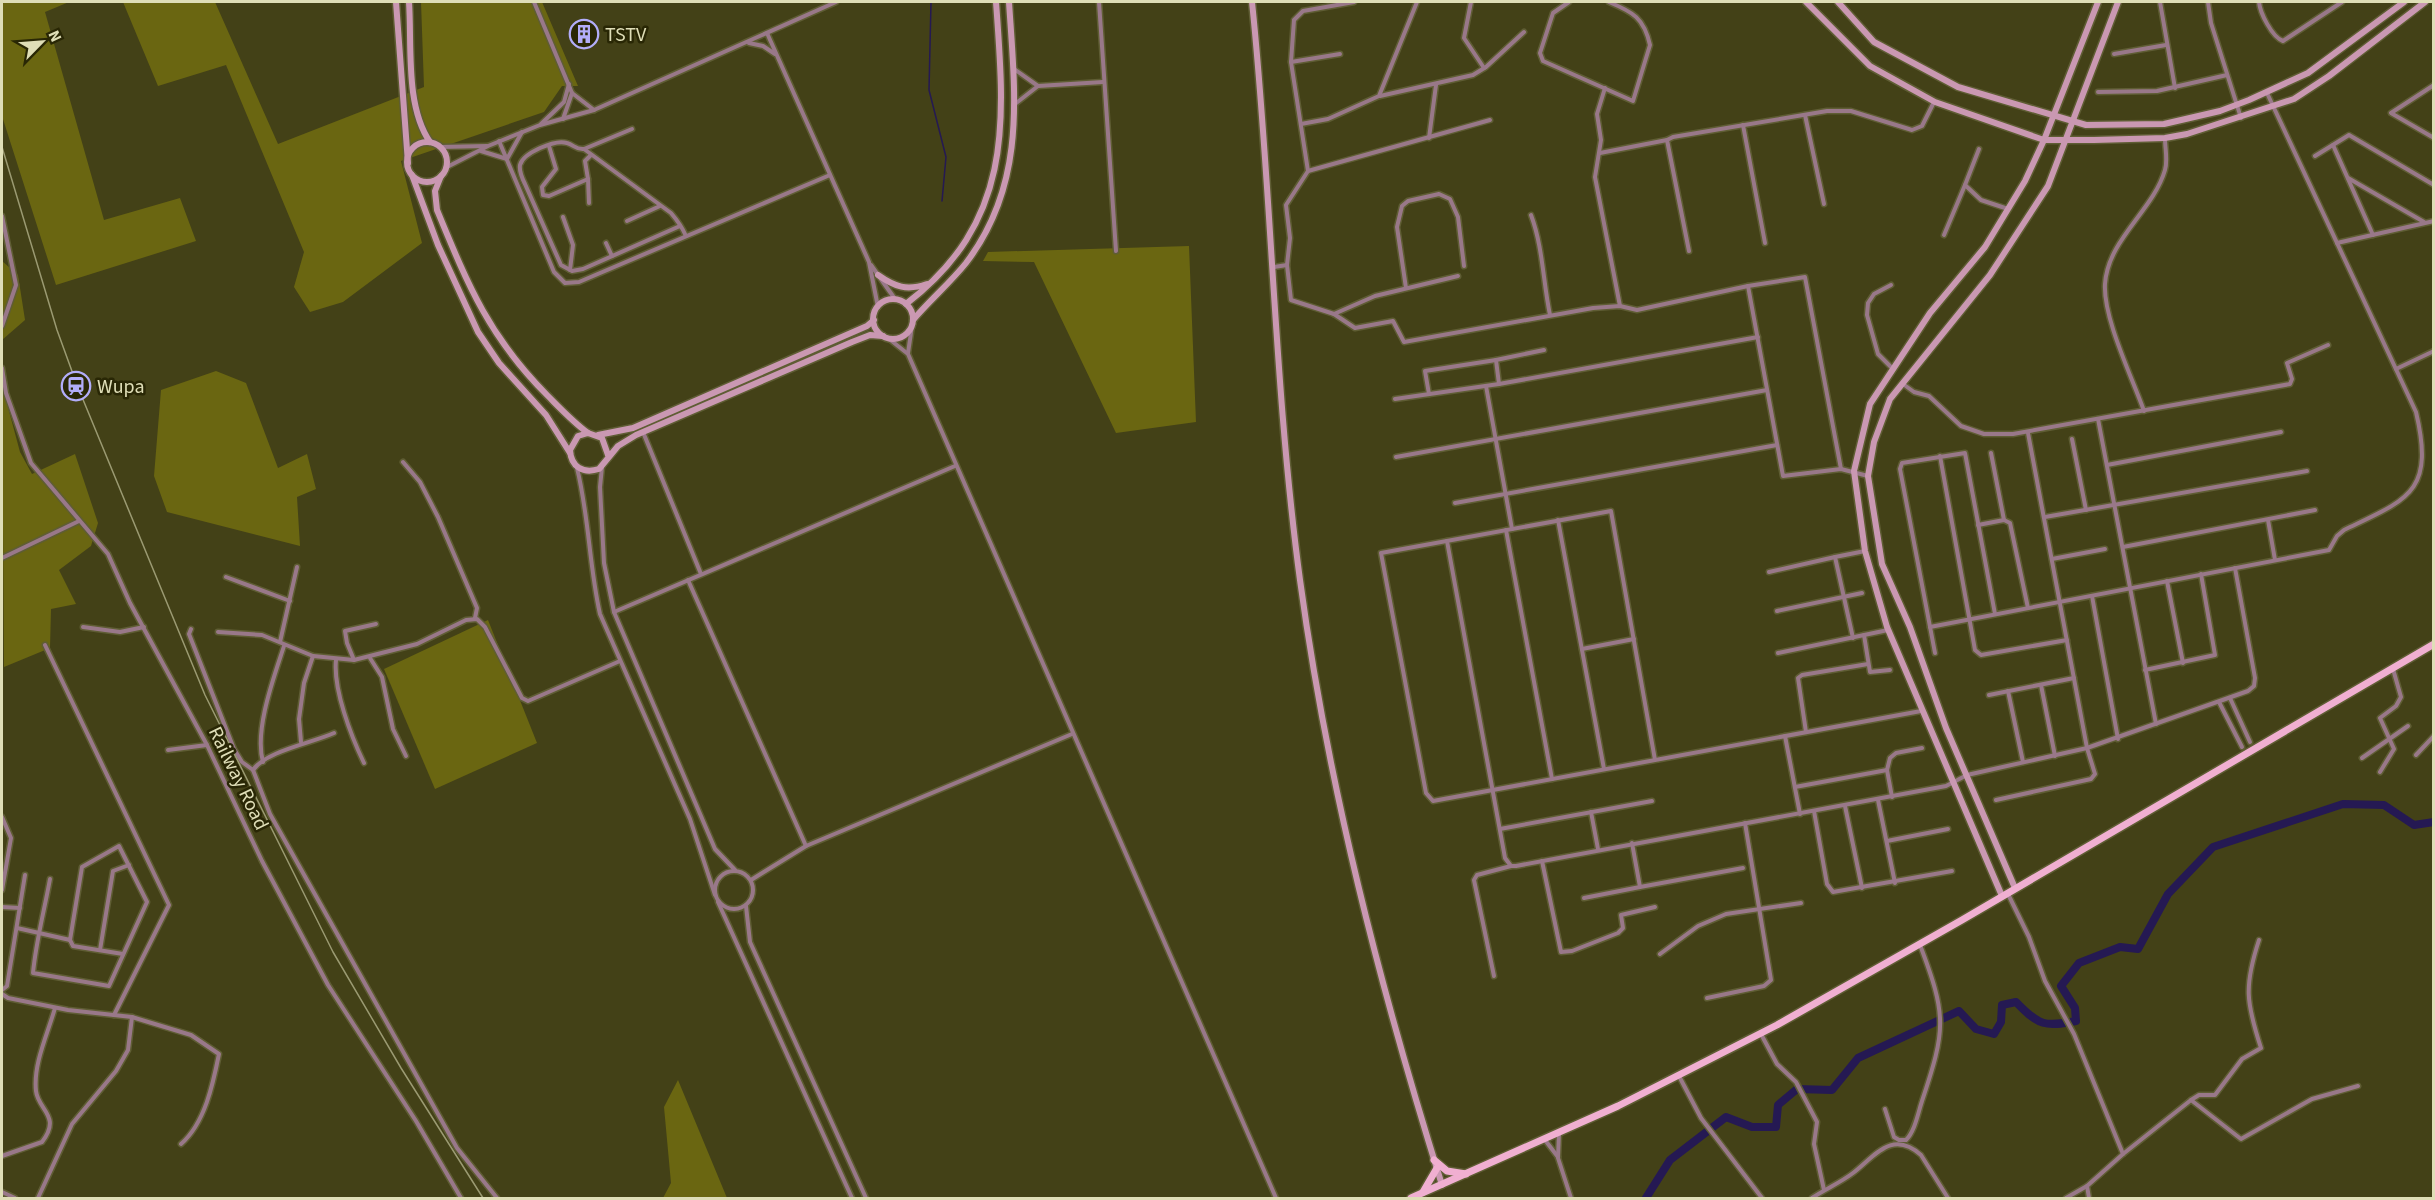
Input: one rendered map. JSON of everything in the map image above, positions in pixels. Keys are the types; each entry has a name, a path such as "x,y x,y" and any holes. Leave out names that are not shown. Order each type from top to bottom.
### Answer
{"main road":[{"path":"1411,1198 1545,1140 1761,1034 1920,945 2433,644"},
{"path":"1420,1195 1436,1164 1447,1170 1468,1173"}],"street":[{"path":"396,2 408,163 438,245 478,332 499,363 536,401 577,467 588,513 595,590 600,614 692,824 718,902 852,1198"},
{"path":"409,2 414,106 421,129 430,142 440,147 488,146"},
{"path":"534,2 572,93 594,110"},
{"path":"588,433 520,367 490,327 437,210 435,191 441,176 447,167 499,141 540,125 594,110 836,2"},
{"path":"906,304 930,283 972,229 995,172 1002,118 996,2"},
{"path":"866,1198 750,942 746,906 753,891 751,880 735,870 715,849 614,612 604,563 600,487 602,466 608,454 643,432 870,335 885,337 905,335 966,262 994,212 1006,179 1013,148 1014,105 1009,2"},
{"path":"1099,2 1116,251"},
{"path":"1252,2 1287,459 1300,578 1315,679 1371,943 1391,1019 1442,1185"},
{"path":"1354,2 1303,11 1295,16 1291,62 1308,171 1286,205 1290,238 1287,265 1291,300 1334,314 1355,328 1393,321 1404,342 1550,315 1620,306 1637,310 1748,286 1805,277 1841,469"},
{"path":"1379,96 1417,2"},
{"path":"1471,2 1464,38 1484,68"},
{"path":"1569,2 1553,14 1541,46 1540,57 1546,64 1633,100 1650,45 1638,15 1609,2"},
{"path":"1806,2 1870,66 1935,102 2044,140 2165,138 2273,108 2294,99 2329,76 2425,2"},
{"path":"1838,2 1874,42 1958,87 2086,125 2164,124 2237,105 2307,73 2353,42 2404,2"},
{"path":"2098,2 2044,140 2009,209 1985,247 1930,313 1870,404 1854,471 1865,551 1888,630 1952,782 2005,895 2029,937 2045,981 2074,1034 2123,1154"},
{"path":"2015,888 1946,728 1910,627 1882,564 1868,476 1874,442 1890,399 1990,275 2048,186 2118,2"},
{"path":"2160,2 2175,88"},
{"path":"2208,2 2211,23 2241,118"},
{"path":"2259,2 2261,11 2277,39 2283,41 2342,2"},
{"path":"1302,124 1328,119 1379,96 1473,75 1524,32"},
{"path":"570,453 573,442 578,436 588,433 598,435 614,433 642,424 874,320 878,307 868,262 767,33"},
{"path":"748,43 763,46 775,55"},
{"path":"2114,54 2166,45"},
{"path":"1291,62 1340,54"},
{"path":"1012,67 1038,86"},
{"path":"2098,92 2134,93 2175,88 2227,75"},
{"path":"1014,105 1038,86 1103,82"},
{"path":"540,125 560,107 569,84"},
{"path":"1429,138 1436,84"},
{"path":"2433,85 2391,113 2433,138"},
{"path":"1605,88 1598,114 1600,153 1595,177 1620,306"},
{"path":"563,119 572,93"},
{"path":"1930,627 2329,550 2337,536 2344,530 2403,501 2423,482 2428,453 2425,437 2396,369 2267,93"},
{"path":"1600,153 1743,125 1805,115 1851,111 1912,130 1922,126 1935,102"},
{"path":"1805,115 1824,204"},
{"path":"1308,171 1490,120"},
{"path":"1743,125 1765,243"},
{"path":"632,129 584,149 575,148 567,143 549,146 526,156 521,162 520,172 561,265 570,270 583,269 681,226"},
{"path":"507,159 522,132"},
{"path":"2316,156 2349,135 2433,185"},
{"path":"2144,411 2109,313 2105,285 2108,269 2117,249 2165,172 2165,138"},
{"path":"1667,140 1689,251"},
{"path":"499,141 554,272 565,283 579,282 830,175"},
{"path":"408,163 414,147 430,142"},
{"path":"549,146 556,168 542,187 543,195 549,196 588,179"},
{"path":"2333,146 2373,235"},
{"path":"440,147 447,160 447,167"},
{"path":"584,149 661,206 681,226 686,236"},
{"path":"1944,235 1979,149"},
{"path":"480,151 507,159"},
{"path":"589,203 585,165 591,155"},
{"path":"412,175 430,182 441,176"},
{"path":"2347,177 2426,223"},
{"path":"1965,185 1981,200 2009,209"},
{"path":"1406,288 1397,227 1402,206 1408,201 1439,194 1450,199 1458,217 1464,266"},
{"path":"627,221 661,206"},
{"path":"1530,215 1540,247 1542,280 1550,315"},
{"path":"2,216 16,285 2,326"},
{"path":"564,217 573,245 570,270"},
{"path":"2337,243 2433,221"},
{"path":"606,243 612,256"},
{"path":"868,262 895,299 906,304 913,323 908,354"},
{"path":"1274,267 1287,265"},
{"path":"878,275 891,284 905,288 930,283"},
{"path":"1334,314 1364,300 1458,276"},
{"path":"1891,285 1874,294 1868,303 1867,315 1878,354 1893,369"},
{"path":"1748,286 1783,476 1841,469 1868,476"},
{"path":"878,307 895,299"},
{"path":"874,320 885,337 908,354 1071,734 1276,1198"},
{"path":"1395,399 1499,384 1758,337"},
{"path":"1903,384 1914,392 1929,396 1948,417 1972,431 1999,435 2028,433 2290,384 2292,379 2288,363 2328,345"},
{"path":"1429,394 1425,370 1496,360 1544,350"},
{"path":"2396,369 2433,351"},
{"path":"1496,360 1499,384"},
{"name":"Railway Road","path":"2,368 6,393 31,463 108,554 207,746 262,861 328,985 410,1111 461,1198"},
{"path":"1486,386 1512,529"},
{"path":"1396,457 1767,390"},
{"path":"2098,419 2156,724"},
{"path":"643,432 701,574"},
{"path":"2107,465 2281,432"},
{"path":"1996,800 2091,779 2095,774 2087,748 2028,433"},
{"path":"598,435 606,443 608,454"},
{"path":"2072,439 2086,510"},
{"path":"1455,503 1777,445"},
{"path":"1935,654 1900,469 1902,463 1965,453 1995,614"},
{"path":"1991,453 2004,520 2012,527 2028,608"},
{"path":"1940,456 1975,650 1981,655 2067,640"},
{"path":"403,462 420,482 447,535 477,608 474,619"},
{"path":"577,467 592,471 602,466"},
{"path":"614,612 955,466"},
{"path":"2044,517 2307,471"},
{"path":"2123,547 2315,510"},
{"path":"1655,760 1611,511 1381,552 1426,793 1433,801 1921,711"},
{"path":"1558,520 1604,769"},
{"path":"1978,525 2004,520"},
{"path":"2268,520 2275,560"},
{"path":"2,558 80,521"},
{"path":"1506,530 1552,779"},
{"path":"1447,541 1505,858 1511,866"},
{"path":"2052,559 2105,549"},
{"path":"1769,572 1865,551"},
{"path":"1835,557 1852,638"},
{"path":"263,762 262,735 270,689 282,644 297,567"},
{"path":"1494,976 1474,880 1477,875 1598,849 1814,812 1946,786 1967,775 2055,756 2118,739 2248,691 2254,686 2255,678 2235,568"},
{"path":"2145,670 2213,657 2217,653 2201,574"},
{"path":"226,577 291,601"},
{"path":"688,580 806,846"},
{"path":"2167,581 2183,663"},
{"path":"1777,611 1863,593"},
{"path":"2092,596 2118,739"},
{"path":"474,619 485,627 520,694 528,701 620,661"},
{"path":"218,632 251,633 313,656 354,660 370,658 417,644 439,632 474,619"},
{"path":"354,660 345,631 376,624"},
{"path":"83,627 120,632 144,627"},
{"name":"Railway Road","path":"191,628 189,634 234,749 242,762 253,770 270,814 457,1148 497,1198"},
{"path":"1778,653 1888,630"},
{"path":"1864,635 1868,664 1873,673 1890,670"},
{"path":"1582,649 1634,639"},
{"path":"45,645 169,905 114,1014"},
{"path":"300,742 299,720 304,684 313,656"},
{"path":"370,658 382,677 393,729 405,756"},
{"path":"336,660 336,676 341,702 364,763"},
{"path":"1806,732 1798,678 1802,675 1868,664"},
{"path":"2380,772 2394,752 2380,718 2396,706 2401,697 2392,668"},
{"path":"1989,695 2074,678"},
{"path":"2041,685 2055,756"},
{"path":"2008,691 2023,762"},
{"path":"2230,698 2250,742"},
{"path":"2219,702 2242,747"},
{"path":"2362,758 2408,726"},
{"path":"253,770 300,742 310,744 334,733"},
{"path":"751,880 806,846 1071,734"},
{"path":"1785,736 1800,813"},
{"path":"2416,755 2433,736"},
{"path":"168,750 207,746"},
{"path":"1892,797 1887,770 1888,762 1893,755 1922,747"},
{"path":"1795,787 1887,770"},
{"path":"1878,800 1894,883"},
{"path":"1500,829 1652,801"},
{"path":"1845,806 1862,888"},
{"path":"1591,812 1598,849"},
{"path":"1814,812 1829,889 1838,893 1952,871"},
{"path":"2,817 11,838 2,890"},
{"path":"1707,998 1764,986 1771,980 1745,823"},
{"path":"1887,841 1948,829"},
{"path":"1632,843 1640,887"},
{"path":"50,879 42,926 37,933 33,973 109,986 147,902 119,846 82,867 70,939 74,946 123,954"},
{"path":"1542,861 1561,952 1572,951 1621,932 1623,913 1655,907"},
{"path":"100,950 113,871 129,866"},
{"path":"1584,898 1743,868"},
{"path":"715,895 714,888 721,875 735,870"},
{"path":"25,875 7,986 2,992 8,998 55,1008 132,1017 190,1035 219,1054 214,1079 194,1133 181,1144"},
{"path":"718,902 734,910 746,906"},
{"path":"1660,954 1704,923 1726,915 1801,903"},
{"path":"2,907 20,908"},
{"path":"17,928 70,939"},
{"path":"2066,1198 2088,1186 2123,1154 2199,1095 2215,1095 2242,1059 2261,1048 2249,1009 2248,974 2259,940"},
{"path":"1885,1108 1894,1137 1906,1140 1935,1062 1942,1028 1942,1013 1920,945"},
{"path":"2,1156 42,1142 46,1136 49,1114 36,1094 36,1076 55,1008"},
{"path":"38,1198 72,1124 116,1071 128,1050 132,1017"},
{"path":"1761,1034 1777,1064 1796,1082 1817,1122 1814,1144 1824,1190"},
{"path":"1679,1076 1701,1118 1762,1198"},
{"path":"2192,1100 2241,1139 2312,1099 2358,1086"},
{"path":"1559,1133 1558,1158 1570,1198"},
{"path":"1545,1140 1558,1158"},
{"path":"1812,1198 1854,1173 1878,1150 1888,1145 1898,1144 1916,1149 1947,1198"},
{"path":"2088,1186 2089,1198"},
{"path":"2,1192 15,1198"}],"shaded area":[{"path":"2,2 69,2 45,12 104,220 180,198 196,241 56,285 2,116"},
{"path":"123,2 215,2 278,144 424,87 421,2 542,2 578,86 562,86 544,112 401,161 422,243 343,302 310,312 294,287 304,252 226,65 158,86"},
{"path":"1189,246 1196,422 1116,433 1034,262 983,261 988,252"},
{"path":"2,261 18,275 25,320 2,340"},
{"path":"216,371 246,383 278,468 307,454 316,489 297,497 300,546 167,512 154,476 161,390"},
{"path":"2,385 20,452 32,474 75,454 98,523 91,546 59,570 76,604 51,609 50,648 4,667"},
{"path":"488,620 537,743 435,789 384,669"},
{"path":"678,1080 727,1198 663,1198 671,1183 664,1107"}],"waterway":[{"path":"931,2 929,90 946,157 942,201"},
{"path":"1646,1198 1670,1160 1726,1117 1752,1127 1776,1127 1778,1105 1797,1089 1832,1090 1858,1058 1959,1011 1976,1029 1994,1034 2001,1022 2002,1005 2016,1002 2031,1016 2043,1023 2057,1024 2076,1021 2075,1008 2061,986 2079,963 2120,947 2138,949 2168,894 2213,847 2343,804 2384,805 2414,825 2434,822"}],"tram line":[{"path":"2,147 57,330 77,385 205,695 333,952 401,1068 483,1198"}],"place":[{"name":"TSTV","path":"584,34"},
{"name":"Wupa","path":"76,386"}]}
